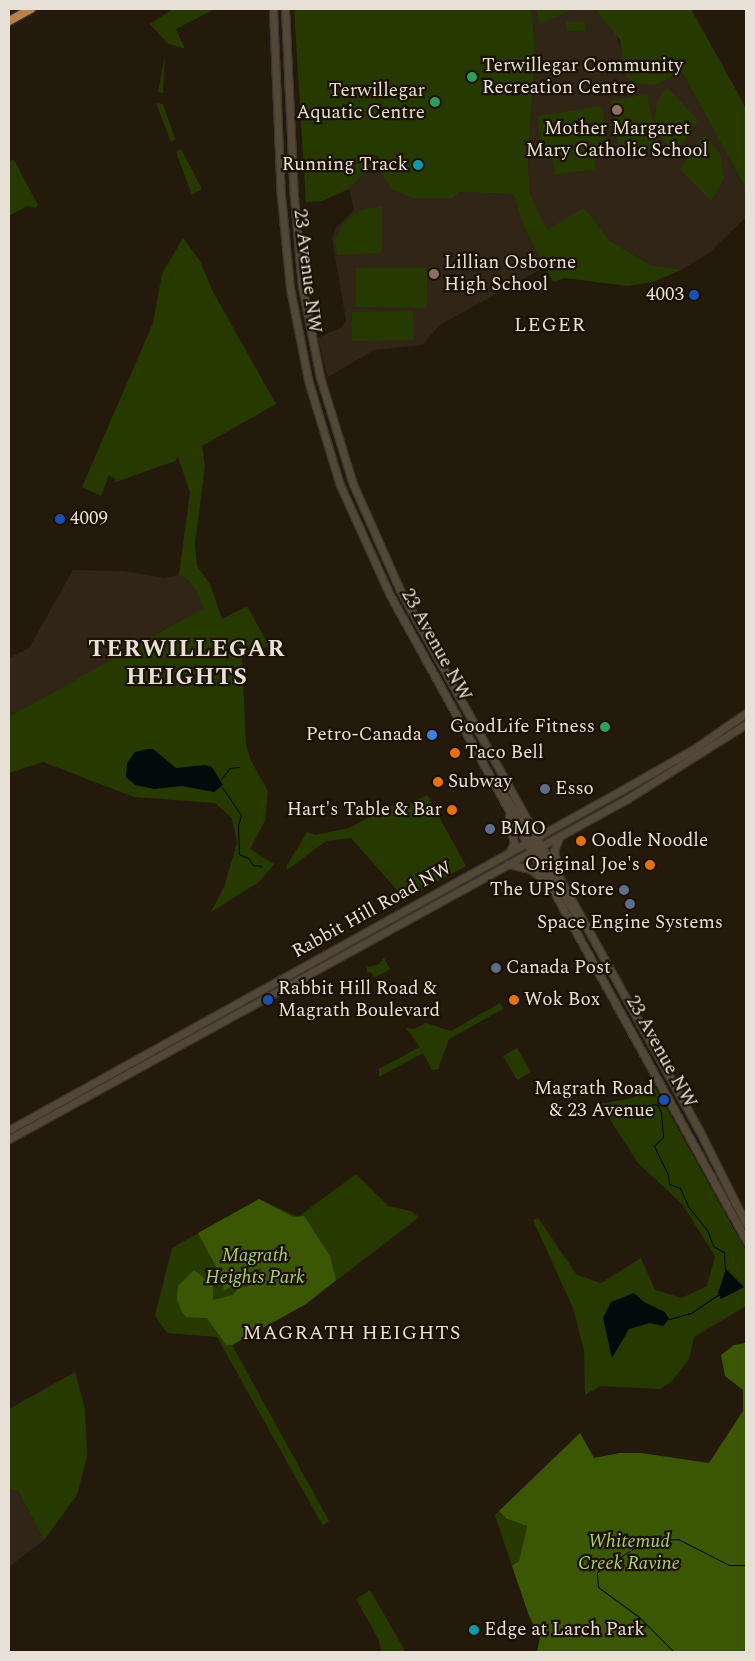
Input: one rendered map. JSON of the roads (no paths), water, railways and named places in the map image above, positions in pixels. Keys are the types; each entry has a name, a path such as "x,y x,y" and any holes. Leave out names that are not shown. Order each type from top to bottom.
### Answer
{"main road":[{"path":"9,21 31,9"},
{"name":"23 Avenue NW","path":"273,9 287,264 296,324 316,409 340,485 372,559 506,806 537,849 549,884 746,1240"},
{"name":"23 Avenue NW","path":"285,9 299,264 310,334 331,419 382,552 532,840 561,880 699,1130 746,1224"},
{"name":"Rabbit Hill Road NW","path":"9,1130 694,749 746,712"},
{"name":"Rabbit Hill Road NW","path":"9,1139 666,777 746,724"},
{"path":"492,780 532,840"},
{"path":"505,855 514,843 506,806"},
{"path":"559,836 554,851 561,880"},
{"path":"537,849 572,910 588,930"},
{"path":"508,864 530,869 549,884"}],"waterway":[{"path":"221,779 230,768 239,767"},
{"path":"222,787 241,815 238,825 239,854 248,858 253,865 262,866"},
{"path":"652,1104 658,1105 661,1113 663,1137 654,1146 668,1175 669,1184 680,1188 688,1206 708,1232 713,1246 724,1252 725,1271"},
{"path":"669,1319 691,1313 719,1294"},
{"path":"674,1652 639,1617 598,1587 597,1572 636,1547 655,1540 678,1539 729,1565 746,1565"}],"place":[{"name":"Terwillegar Community Recreation Centre","path":"472,77"},
{"name":"Terwillegar Aquatic Centre","path":"435,102"},
{"name":"Mother Margaret Mary Catholic School","path":"617,110"},
{"name":"Running Track","path":"418,165"},
{"name":"Lillian Osborne High School","path":"434,274"},
{"name":"4003","path":"694,295"},
{"name":"4009","path":"60,519"},
{"name":"GoodLife Fitness","path":"605,727"},
{"name":"Petro-Canada","path":"432,735"},
{"name":"Taco Bell","path":"455,753"},
{"name":"Subway","path":"438,782"},
{"name":"Esso","path":"545,789"},
{"name":"Hart's Table & Bar","path":"452,810"},
{"name":"BMO","path":"490,829"},
{"name":"Oodle Noodle","path":"581,841"},
{"name":"Original Joe's","path":"650,865"},
{"name":"The UPS Store","path":"624,890"},
{"name":"Space Engine Systems","path":"630,904"},
{"name":"Canada Post","path":"496,968"},
{"name":"Rabbit Hill Road & Magrath Boulevard","path":"268,1000"},
{"name":"Wok Box","path":"514,1000"},
{"name":"Magrath Road & 23 Avenue","path":"664,1100"},
{"name":"Edge at Larch Park","path":"474,1630"}],"district":[{"name":"LEGER","path":"550,325"},
{"name":"TERWILLEGAR HEIGHTS","path":"187,664"},
{"name":"MAGRATH HEIGHTS","path":"352,1333"}],"park label":[{"name":"Magrath Heights Park","path":"255,1267"},
{"name":"Whitemud Creek Ravine","path":"629,1553"}]}
